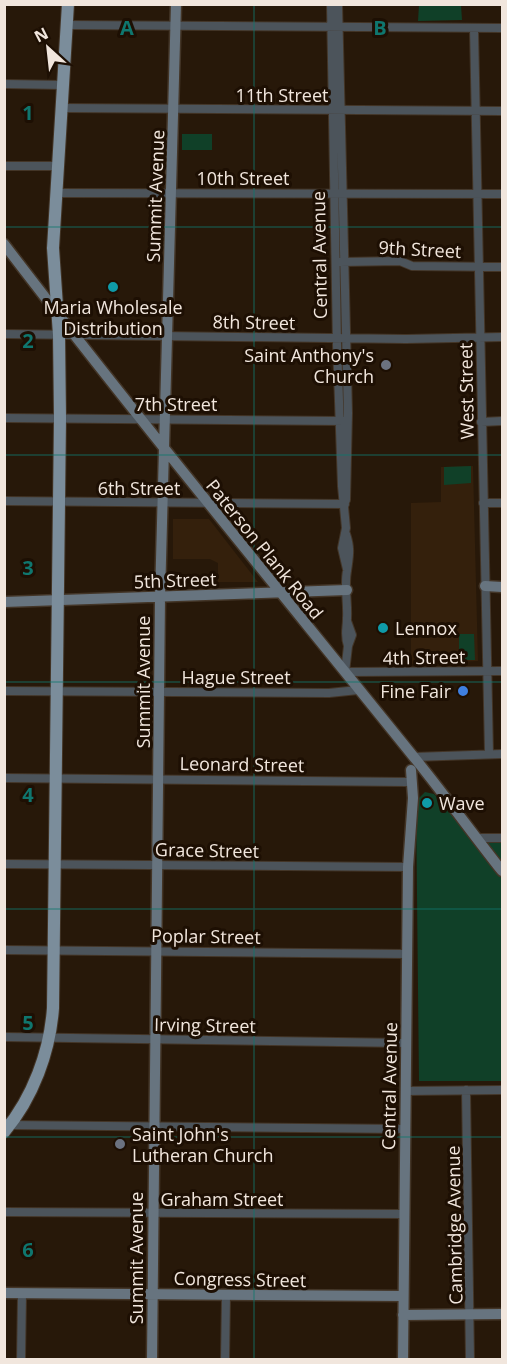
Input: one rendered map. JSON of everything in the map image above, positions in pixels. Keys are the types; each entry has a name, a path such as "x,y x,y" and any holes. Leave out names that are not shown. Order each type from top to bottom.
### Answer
{"main road":[{"path":"6,1127 34,1084 49,1038 53,1008 60,418 59,335 53,248 68,4"}],"street":[{"name":"Summit Avenue","path":"152,1359 160,597 176,4"},
{"name":"Central Avenue","path":"331,4 335,26 344,421 348,486 345,504 346,534 351,560 346,569 347,621 352,635 348,646 345,672"},
{"name":"Central Avenue","path":"335,26 338,4"},
{"path":"67,25 502,28"},
{"name":"West Street","path":"474,28 489,754"},
{"path":"4,84 63,85"},
{"name":"11th Street","path":"61,108 502,111"},
{"path":"4,166 57,166"},
{"name":"10th Street","path":"55,193 502,194"},
{"name":"Paterson Plank Road","path":"6,248 279,593 414,757 502,871"},
{"name":"9th Street","path":"341,262 400,261 412,266 502,267"},
{"name":"8th Street","path":"4,334 342,338 502,337"},
{"name":"7th Street","path":"4,418 344,421"},
{"path":"481,422 502,421"},
{"name":"6th Street","path":"4,501 345,504"},
{"path":"483,503 502,503"},
{"path":"485,586 502,587"},
{"name":"5th Street","path":"4,602 347,590"},
{"name":"4th Street","path":"345,672 502,670"},
{"name":"Hague Street","path":"4,691 328,693 358,690"},
{"path":"414,757 502,754"},
{"name":"Central Avenue","path":"410,813 407,809 407,782 414,757"},
{"name":"Central Avenue","path":"403,1359 408,867 410,813 413,798 411,770"},
{"name":"Leonard Street","path":"4,778 407,782"},
{"path":"413,798 416,792 436,786"},
{"path":"476,838 502,838"},
{"name":"Grace Street","path":"4,864 408,867"},
{"name":"Poplar Street","path":"4,950 407,954"},
{"name":"Irving Street","path":"4,1037 406,1043"},
{"name":"Cambridge Avenue","path":"466,1090 470,1359"},
{"path":"405,1091 502,1090"},
{"path":"6,1127 404,1129"},
{"name":"Graham Street","path":"4,1212 404,1215"},
{"name":"Congress Street","path":"4,1293 404,1296"},
{"path":"21,1359 22,1294"},
{"path":"225,1359 226,1296"},
{"path":"403,1315 502,1314"}],"shaded area":[{"path":"473,466 478,661 411,664 411,503 441,502 441,467"},
{"path":"173,519 209,519 258,582 218,582 218,563 210,559 173,559"}],"green space":[{"path":"419,5 461,5 462,20 418,21"},
{"path":"182,134 212,134 212,150 182,150"},
{"path":"471,466 471,483 444,485 444,467"},
{"path":"459,634 474,634 475,660 459,660"},
{"path":"425,792 434,794 477,842 502,841 502,1081 419,1081 416,801"}],"place":[{"name":"Maria Wholesale Distribution","path":"113,287"},
{"name":"Saint Anthony's Church","path":"386,365"},
{"name":"Lennox","path":"383,628"},
{"name":"Fine Fair","path":"463,691"},
{"name":"Wave","path":"427,803"},
{"name":"Saint John's Lutheran Church","path":"120,1144"}]}
